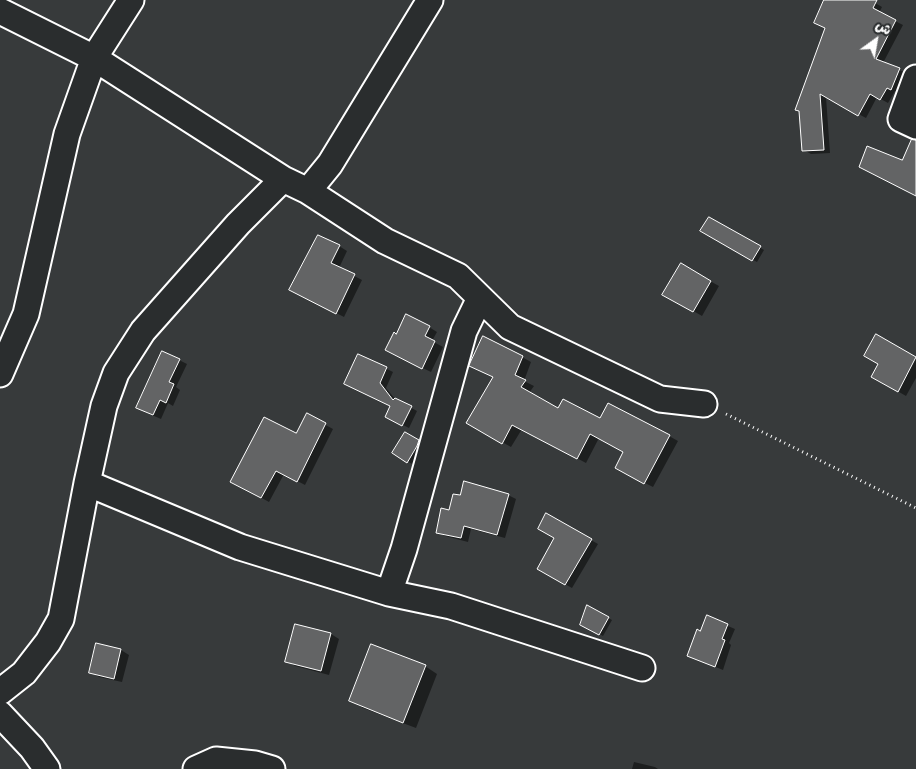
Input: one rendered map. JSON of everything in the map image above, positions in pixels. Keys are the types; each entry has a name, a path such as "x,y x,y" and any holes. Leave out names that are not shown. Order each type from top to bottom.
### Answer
{"street":[{"path":"0,374 26,314 67,134 94,58 132,0"},
{"path":"308,191 330,164 430,0"},
{"path":"0,11 94,58 283,179 308,191 385,241 458,276 510,327 660,399 704,404"},
{"path":"916,78 901,119 916,126"},
{"path":"0,692 24,673 48,642 61,619 104,406 116,373 143,331 238,224 283,179"},
{"path":"389,593 404,548 464,332 480,298"},
{"path":"87,483 240,547 389,593 451,606 642,668"},
{"path":"0,714 32,748 47,769"},
{"path":"196,769 216,760 254,764 272,769"}],"path":[{"path":"704,404 916,508"}],"building":[{"path":"824,0 877,0 873,8 896,20 876,59 900,68 891,90 887,88 880,100 870,94 858,116 820,94 824,150 802,151 799,111 795,110 825,28 814,23"},
{"path":"912,139 916,140 916,196 859,167 867,146 902,160"},
{"path":"709,217 761,246 752,261 700,231"},
{"path":"318,235 340,245 331,263 355,274 336,314 289,290"},
{"path":"681,263 711,281 693,312 662,295"},
{"path":"406,314 430,326 425,336 435,341 422,369 385,350"},
{"path":"876,334 916,357 898,392 871,377 878,364 864,356"},
{"path":"483,336 523,356 515,375 526,380 521,387 558,408 563,399 600,418 608,403 670,435 644,484 615,468 623,452 590,434 577,459 512,425 502,444 466,423 493,377 469,366"},
{"path":"162,351 180,359 169,382 174,384 166,403 160,400 153,415 136,408"},
{"path":"358,354 387,367 380,383 393,400 395,398 412,406 402,426 385,417 390,406 344,384"},
{"path":"307,413 326,423 297,482 276,471 261,498 230,482 264,417 296,433"},
{"path":"405,432 419,440 407,463 392,453"},
{"path":"464,481 509,494 497,535 464,526 461,538 436,533 441,508 449,510 453,494 460,495"},
{"path":"546,513 592,539 565,585 537,569 554,538 538,529"},
{"path":"587,605 609,617 599,635 580,625"},
{"path":"707,615 728,624 722,639 725,640 715,667 687,656 697,629 700,631"},
{"path":"295,624 331,633 321,671 285,662"},
{"path":"96,643 121,649 114,679 89,673"},
{"path":"371,644 426,665 403,723 349,701"}]}
